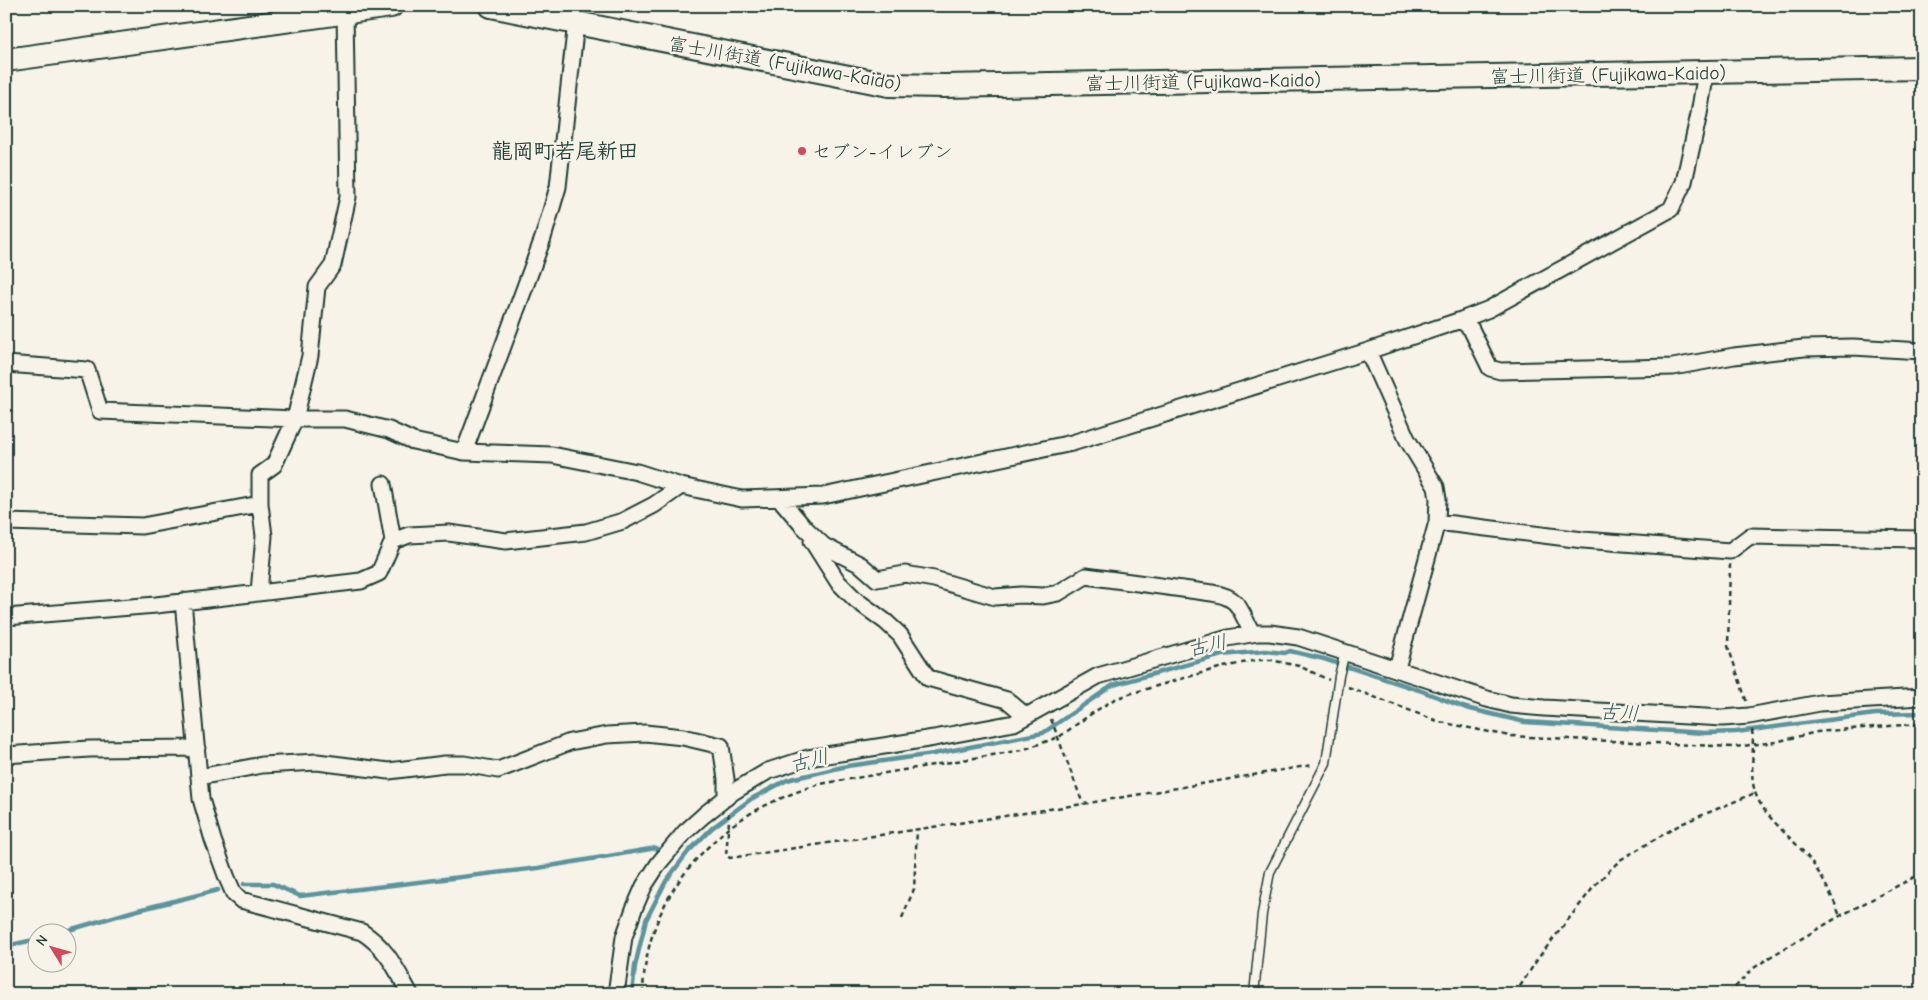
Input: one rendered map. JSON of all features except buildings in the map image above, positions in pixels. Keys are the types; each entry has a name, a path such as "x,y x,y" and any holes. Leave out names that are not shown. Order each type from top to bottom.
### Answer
{"main road":[{"path":"10,60 391,6"},
{"name":"富士川街道 (Fujikawa-Kaido)","path":"491,6 888,85 944,86 1922,68"}],"street":[{"path":"259,592 264,536 260,504 260,475 274,465 295,419 310,356 317,287 333,265 348,196 345,12"},
{"path":"464,452 543,238 558,187 576,22"},
{"path":"6,364 87,370 100,411 295,419 346,419 389,430 413,441 464,452 552,455 637,472 681,486 742,499 823,496 1072,443 1368,351 1489,309 1671,209 1684,182 1706,72"},
{"path":"1461,320 1472,329 1485,362 1490,368 1500,371 1673,366 1734,356 1804,348 1853,346 1922,351"},
{"path":"1368,351 1407,439 1436,487 1438,499 1437,522 1397,668"},
{"path":"6,617 146,606 362,581 379,573 393,541 383,484"},
{"path":"393,541 409,535 449,533 506,541 586,532 623,521 681,486"},
{"path":"780,499 802,525 824,546 861,565 877,579 905,574 934,579 995,597 1043,596 1058,593 1086,576 1226,595 1238,604 1250,629"},
{"path":"6,522 142,526 260,504"},
{"path":"1437,522 1583,540 1730,551 1750,536 1922,539"},
{"path":"802,525 838,582 856,600 900,635 928,678 1007,700 1026,716"},
{"path":"183,601 201,799 213,840 234,894 241,900 362,932 376,941 410,994"},
{"path":"616,994 624,937 644,886 659,863 685,832 704,815 733,792 768,771 808,758 1014,723 1098,676 1242,635 1263,633 1283,635 1397,668 1510,705 1723,718 1749,716 1820,703 1922,698"},
{"path":"199,777 262,765 317,762 389,771 446,764 464,764 498,770 570,742 607,736 646,733 683,737 721,746 726,779 726,798"},
{"path":"6,755 89,749 197,748"}],"lane":[{"path":"1254,994 1262,914 1270,872 1326,762 1345,654"}],"path":[{"path":"1730,551 1728,646 1747,706"},
{"path":"643,994 643,969 659,914 675,886 696,859 738,821 790,794 820,784 1022,750 1059,737 1094,712 1129,694 1219,668 1257,660 1271,660 1299,666 1339,680 1440,722 1510,736 1734,746 1754,745 1817,732 1874,726 1922,724"},
{"path":"1049,715 1057,730 1083,804"},
{"path":"1753,740 1752,772 1755,793 1767,813 1810,860 1828,889 1840,916"},
{"path":"729,821 726,855 730,858 1083,804 1326,762"},
{"path":"1515,994 1539,957 1596,884 1620,860 1681,824 1755,793"},
{"path":"902,918 914,889 916,829"},
{"path":"1729,994 1751,970 1770,957 1840,916 1922,873"}],"waterway":[{"name":"古川","path":"632,994 635,966 646,920 666,881 688,852 712,828 751,799 787,780 847,766 933,754 1043,733 1113,685 1222,655 1265,651 1285,653 1290,651 1324,659 1419,690 1466,708 1525,722 1705,733 1736,732 1875,714 1922,713"},
{"path":"244,884 273,884 300,896 538,868 656,848 662,853"},
{"path":"78,927 218,890"},
{"path":"6,946 28,941"}],"place":[{"name":"セブン-イレブン","path":"802,151"}],"district":[{"name":"龍岡町若尾新田","path":"565,151"}]}
